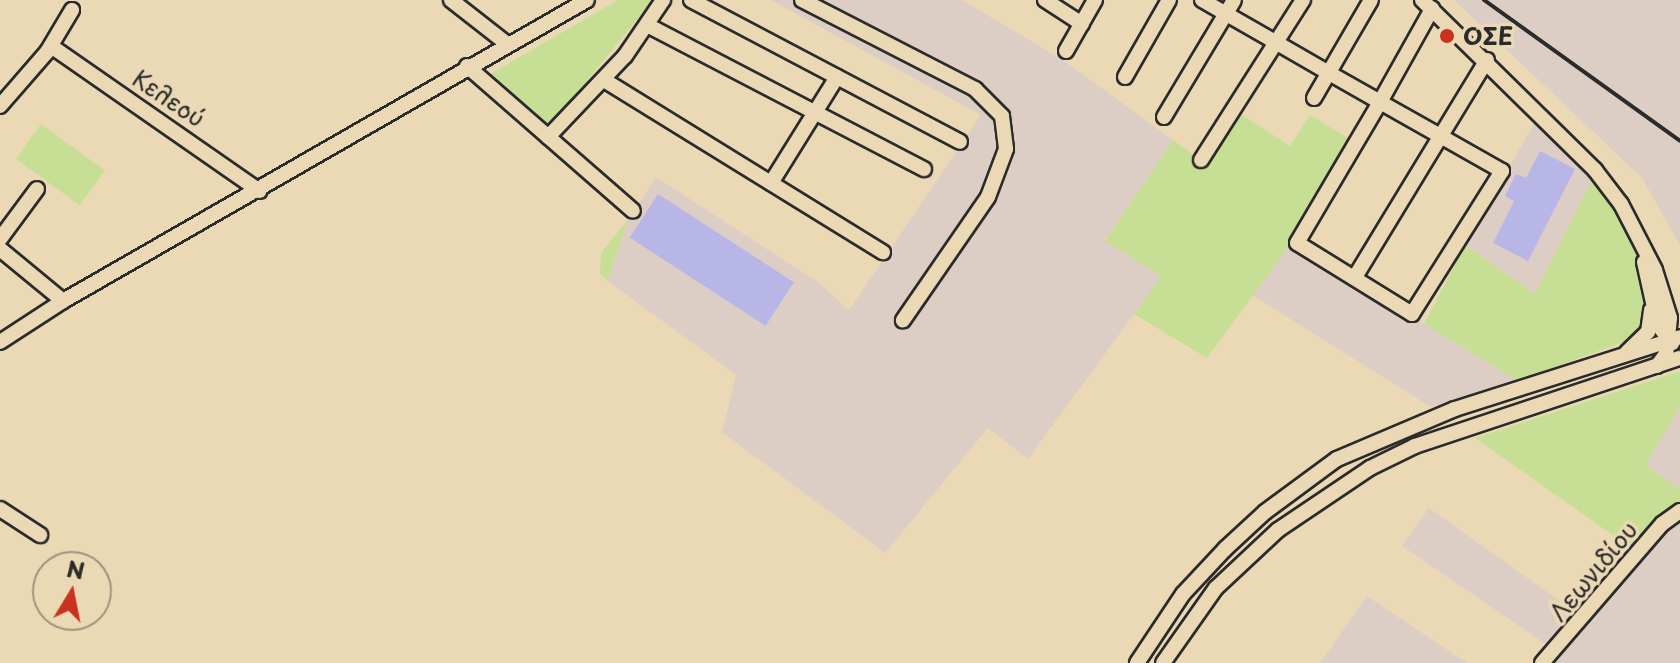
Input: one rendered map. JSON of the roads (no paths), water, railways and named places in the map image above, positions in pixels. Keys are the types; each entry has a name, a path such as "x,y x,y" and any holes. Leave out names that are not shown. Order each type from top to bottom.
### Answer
{"street":[{"path":"451,0 506,43"},
{"path":"548,137 604,80 649,26 663,0"},
{"path":"691,0 960,142"},
{"path":"802,0 975,89 1002,116 1006,149 988,197 903,320"},
{"path":"1045,0 1082,24"},
{"path":"1066,51 1095,0"},
{"path":"1125,77 1169,0"},
{"path":"1202,0 1329,73 1380,102 1502,171 1412,314 1297,243 1380,102 1427,5 1487,60 1610,187 1638,235 1655,292 1676,342"},
{"path":"1164,117 1234,0"},
{"path":"1201,160 1303,0"},
{"path":"1314,98 1371,0"},
{"path":"0,342 63,301 260,191 577,2"},
{"path":"0,106 51,46 72,10"},
{"path":"649,26 924,169"},
{"name":"Κελεού","path":"51,46 260,191"},
{"path":"1355,277 1487,60"},
{"path":"467,66 633,211"},
{"path":"771,183 837,77"},
{"path":"604,80 883,252"},
{"path":"0,239 37,189"},
{"path":"0,249 63,301"},
{"path":"1655,292 1680,314"},
{"path":"1624,354 1648,332 1655,292"},
{"path":"1137,663 1183,594 1225,549 1337,459 1455,409 1624,354 1676,342"},
{"path":"1657,366 1676,342"},
{"path":"1163,663 1216,588 1278,530 1370,468 1415,446 1680,358"},
{"path":"0,509 40,535"},
{"name":"Λεωνιδίου","path":"1542,663 1645,542 1680,511"}],"railway":[{"path":"1484,0 1680,141"}],"place":[{"name":"ΟΣΕ","path":"1447,36"}]}
